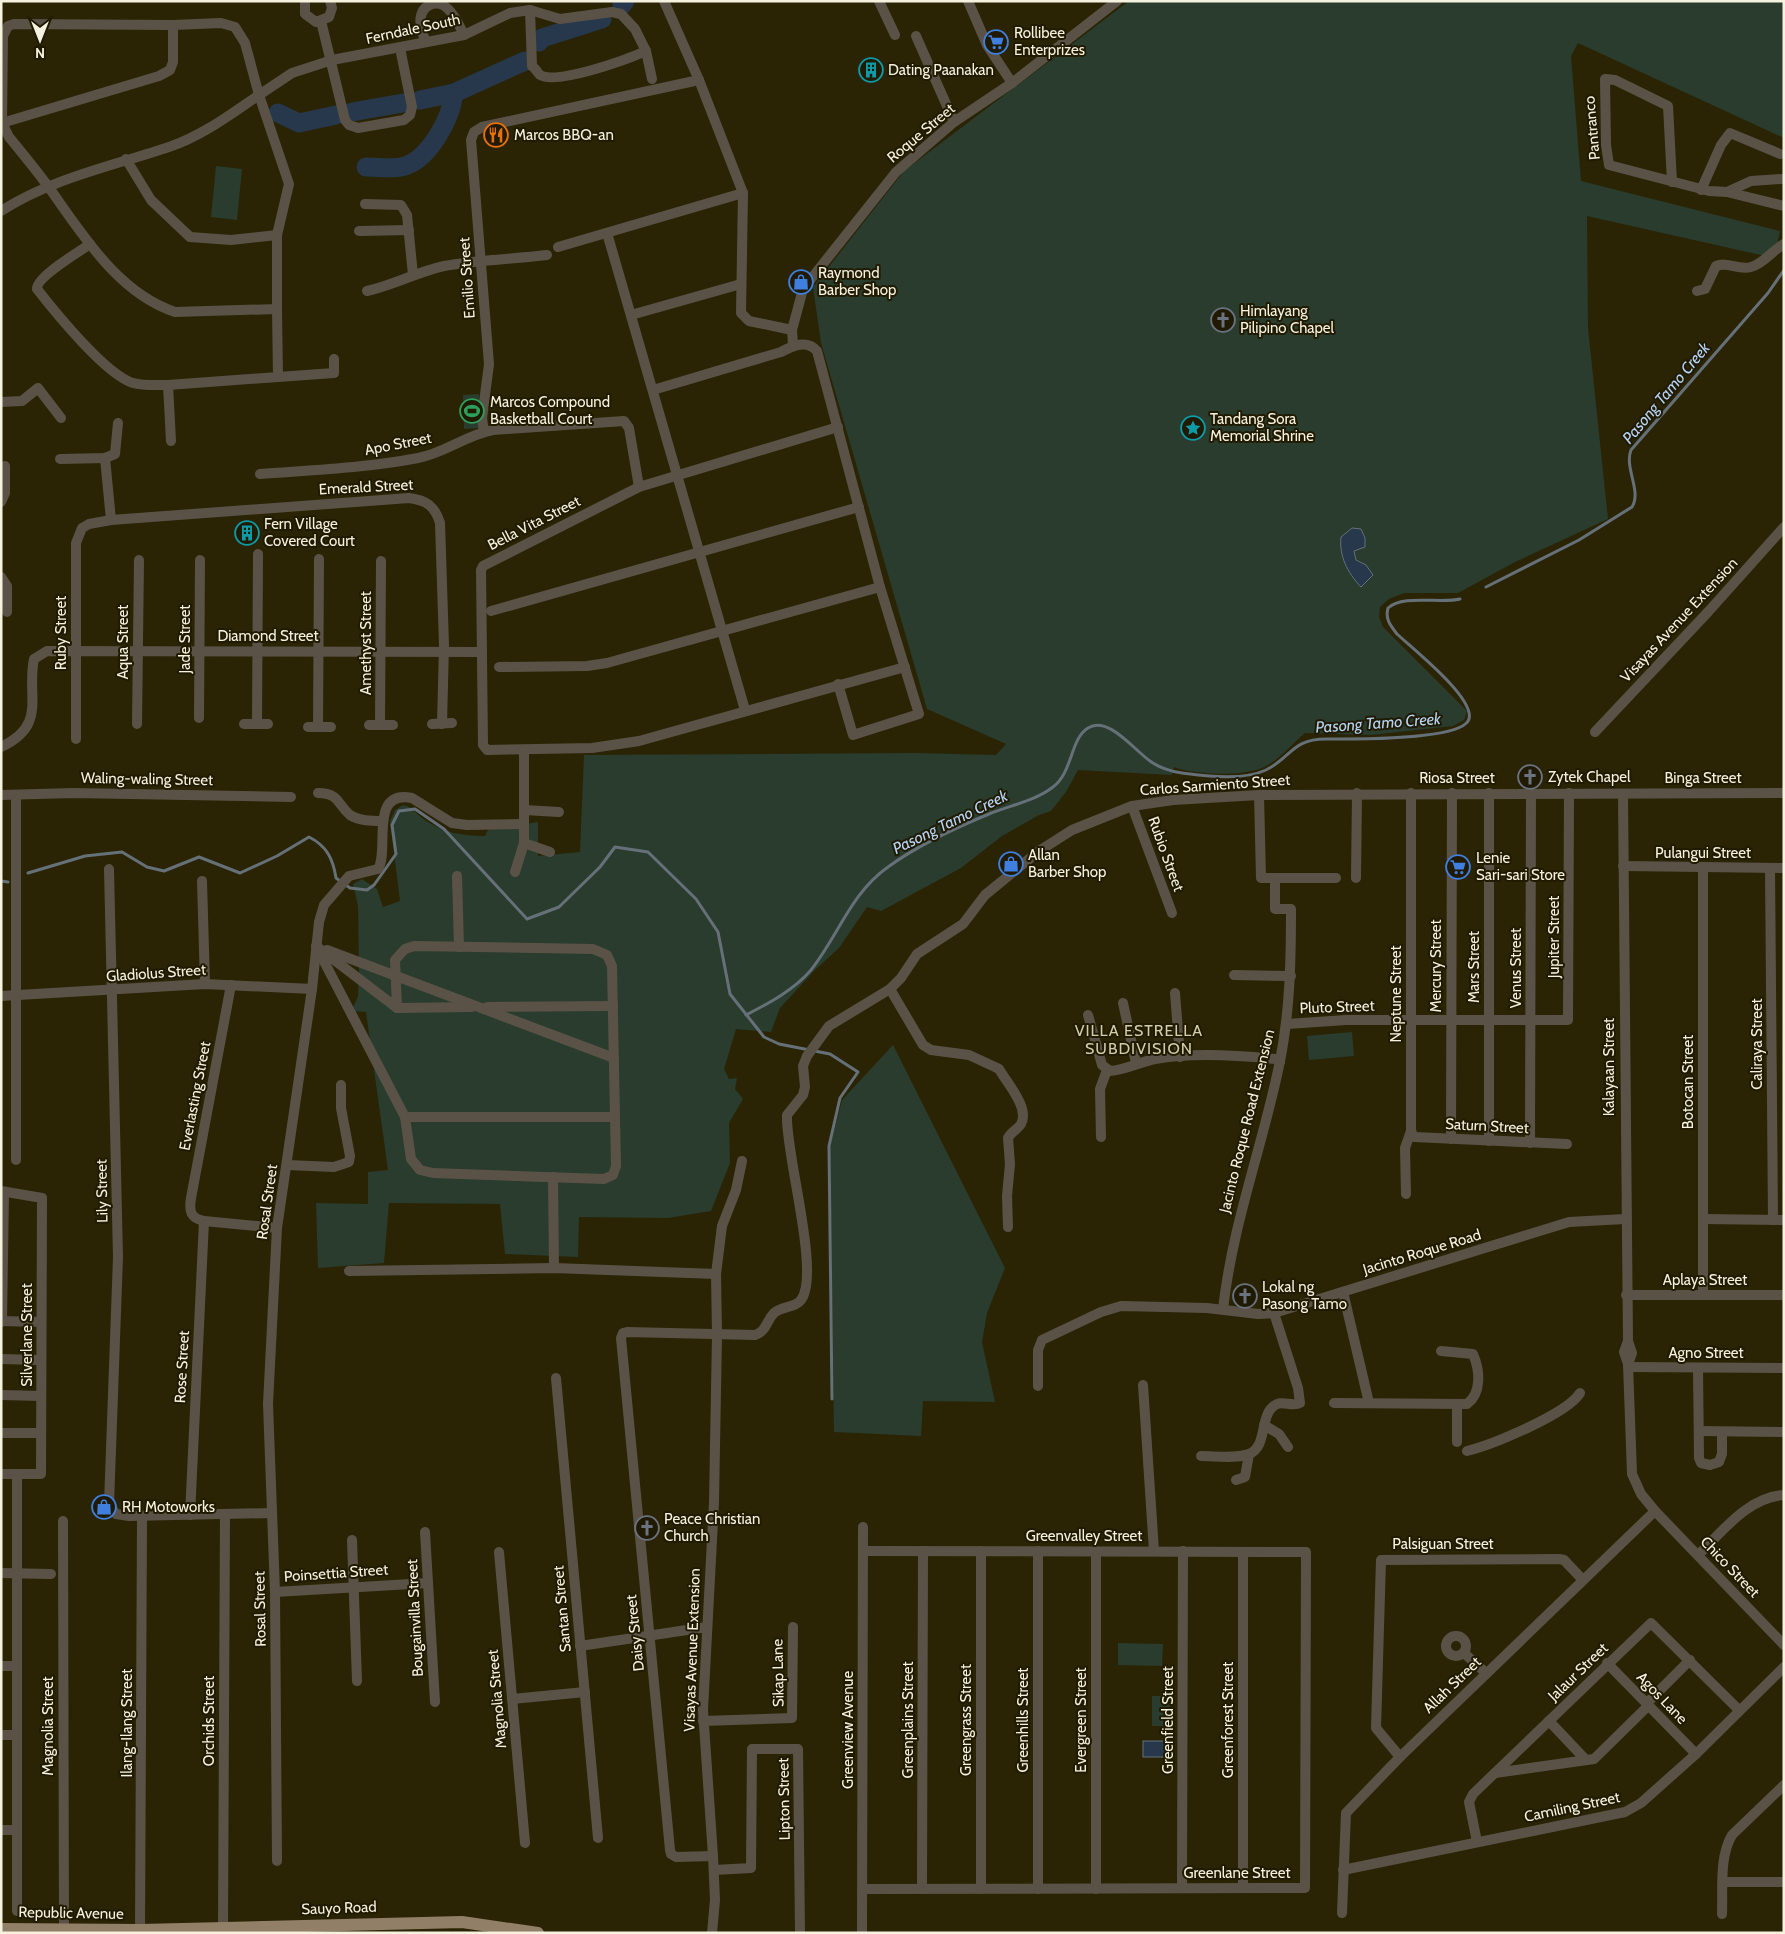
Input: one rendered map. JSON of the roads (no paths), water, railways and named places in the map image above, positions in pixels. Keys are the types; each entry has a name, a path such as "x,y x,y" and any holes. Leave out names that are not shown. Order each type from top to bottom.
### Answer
{"main road":[{"name":"Sauyo Road","path":"141,1932 223,1927 462,1922 538,1933"},
{"name":"Republic Avenue","path":"1,1929 141,1932"}],"street":[{"path":"305,1 304,10 308,18 321,21"},
{"path":"321,21 331,13 330,1"},
{"path":"664,1 699,80 743,193 743,317 749,321 792,330"},
{"path":"879,1 895,35"},
{"path":"968,1 987,45 1012,83"},
{"name":"Roque Street","path":"793,345 792,330 799,299 809,279 896,172 954,122 1012,83 1118,1"},
{"path":"426,42 420,29 422,11 426,6 437,3 443,5 454,16 464,35"},
{"path":"530,10 532,66 540,75 554,78 607,66 646,52"},
{"name":"Ferndale South","path":"1,211 48,186 126,159 171,146 211,127 292,73 332,60 464,35 510,13 530,10 560,19 612,12 621,14 635,29 646,52 652,79"},
{"path":"321,21 332,60 345,120 350,125 358,128 404,120 410,115 412,107 400,48"},
{"path":"277,309 175,312 147,300 130,287 90,244 48,186 9,138 2,123 3,36 8,26 23,24 173,25 221,23 235,27 245,43 259,95 289,184 277,235 278,377"},
{"path":"2,123 159,76 170,70 173,62 173,25"},
{"path":"916,36 954,122"},
{"name":"Pantranco","path":"1672,182 1668,106 1615,80 1605,79 1606,145 1609,165 1701,190 1727,192 1784,206"},
{"name":"Emilio Street","path":"484,432 482,418 489,364 471,140 474,132 482,127 699,80"},
{"path":"1701,190 1721,145 1730,133 1780,154"},
{"path":"126,159 151,200 190,237 230,240 277,235"},
{"path":"1727,192 1751,181 1781,179"},
{"path":"558,247 743,193"},
{"path":"365,204 401,205 407,215 413,275"},
{"path":"358,231 409,230"},
{"path":"607,233 745,710"},
{"path":"90,244 48,274 37,284 37,289 97,357 121,378 133,383 168,385 334,373 334,359"},
{"path":"1697,291 1705,289 1716,266 1724,264 1751,268 1783,245"},
{"path":"367,291 390,286 413,275 444,266 546,255"},
{"path":"631,315 742,284"},
{"path":"653,390 782,352 793,345 808,345 817,351 880,587 919,714 853,735 838,684"},
{"path":"168,385 172,441"},
{"path":"1,402 22,401 38,388 61,418"},
{"name":"Apo Street","path":"260,474 336,468 419,458 484,432 627,422 639,487"},
{"path":"60,459 105,458 116,453 118,423"},
{"path":"639,487 838,427"},
{"path":"105,458 111,520"},
{"path":"1,502 5,493 6,466"},
{"name":"Bella Vita Street","path":"528,750 487,750 483,745 481,568 639,487"},
{"name":"Emerald Street","path":"82,528 89,524 111,520 408,498 420,499 433,506 440,523 444,652 442,724"},
{"path":"491,611 859,507"},
{"name":"Visayas Avenue Extension","path":"1595,732 1784,527"},
{"name":"Ruby Street","path":"76,740 76,543 82,528"},
{"path":"257,724 258,554"},
{"path":"319,559 319,652 313,727 331,727"},
{"name":"Aqua Street","path":"137,724 138,560"},
{"name":"Jade Street","path":"199,718 200,560"},
{"name":"Amethyst Street","path":"380,725 381,561"},
{"path":"1,577 7,586 7,612"},
{"path":"499,667 597,665 880,587"},
{"name":"Diamond Street","path":"1,747 18,738 32,714 34,659 42,652 76,650 482,652"},
{"path":"515,872 524,843 528,750 614,745 662,735 745,710 904,667"},
{"path":"244,724 268,724"},
{"path":"368,725 393,725"},
{"name":"Waling-waling Street","path":"1,795 74,792 291,797"},
{"path":"318,793 326,793 337,798 351,815 360,819 382,821 387,808 395,799 404,796 420,802 452,824 467,826 524,824"},
{"path":"1356,878 1357,793"},
{"name":"Riosa Street","path":"1411,793 1623,794"},
{"name":"Carlos Sarmiento Street","path":"717,1335 755,1335 762,1333 774,1313 797,1304 805,1292 803,1220 786,1128 787,1116 803,1095 805,1087 803,1066 807,1056 830,1026 848,1013 890,989 901,978 917,954 963,924 986,895 1039,851 1072,830 1132,806 1173,800 1258,795 1411,793"},
{"name":"Neptune Street","path":"1406,1194 1405,1148 1411,1130 1411,793"},
{"name":"Mercury Street","path":"1451,1139 1452,793"},
{"name":"Mars Street","path":"1489,793 1489,1141"},
{"name":"Venus Street","path":"1530,1143 1531,793"},
{"name":"Jupiter Street","path":"1568,1020 1569,793"},
{"name":"Binga Street","path":"1623,794 1784,793"},
{"name":"Kalayaan Street","path":"1623,794 1625,1219 1628,1341 1624,1352 1628,1366 1632,1474 1641,1494 1655,1511"},
{"path":"16,795 16,1160"},
{"path":"1258,795 1261,878 1336,878"},
{"name":"Rubio Street","path":"1132,806 1172,913"},
{"path":"524,810 559,812"},
{"name":"Rosal Street","path":"277,1861 275,1592 268,1396 277,1228 312,989 316,946 324,905 349,876 378,869 382,863 382,821"},
{"path":"524,843 550,852"},
{"name":"Pulangui Street","path":"1623,866 1703,869 1784,868"},
{"name":"Caliraya Street","path":"1770,868 1778,1220"},
{"name":"Lily Street","path":"109,869 118,1257 108,1496 113,1512 120,1515 142,1516"},
{"name":"Botocan Street","path":"1702,1295 1703,869"},
{"path":"457,876 459,947"},
{"name":"Jacinto Roque Road Extension","path":"1224,1309 1232,1245 1280,1062 1287,1024 1291,976 1291,909 1275,909 1275,878"},
{"path":"202,881 205,984"},
{"path":"316,946 397,1008 613,1006"},
{"path":"316,946 405,1117 412,1159 420,1170 425,1172 604,1179 614,1175 616,1166 612,966 607,955 602,951 414,946 405,948 399,954 394,969 397,1008"},
{"path":"316,946 614,1058"},
{"path":"1234,975 1291,976"},
{"name":"Gladiolus Street","path":"1,996 113,991 205,984 312,989"},
{"name":"Everlasting Street","path":"204,1221 192,1217 190,1213 191,1198 230,985"},
{"path":"890,989 923,1045 931,1050 969,1055 999,1069 1022,1108 1024,1117 1021,1125 1008,1138 1010,1164 1008,1227"},
{"path":"1176,993 1180,1057"},
{"path":"1123,1003 1136,1063"},
{"path":"1088,1016 1102,1065 1107,1070 1113,1071 1136,1063 1180,1057 1231,1056 1266,1058 1280,1062"},
{"name":"Pluto Street","path":"1287,1024 1346,1020 1568,1020"},
{"path":"1101,1137 1100,1090 1107,1070"},
{"path":"287,1165 334,1167 349,1162 350,1156 341,1108 341,1085"},
{"path":"405,1117 615,1117"},
{"name":"Saturn Street","path":"1411,1130 1414,1137 1567,1144"},
{"name":"Visayas Avenue Extension","path":"712,1933 715,1900 714,1870 703,1721 714,1502 717,1335 716,1274 722,1226 736,1190 742,1161"},
{"path":"553,1177 554,1268"},
{"path":"3,1192 2,1322 42,1322"},
{"name":"Silverlane Street","path":"1,1474 41,1474 42,1198 3,1192"},
{"name":"Jacinto Roque Road","path":"1038,1386 1038,1350 1042,1340 1101,1312 1121,1306 1224,1309 1258,1314 1274,1313 1569,1222 1625,1219"},
{"path":"1703,1219 1778,1220"},
{"path":"204,1221 277,1228"},
{"name":"Rose Street","path":"190,1515 204,1221"},
{"path":"350,1271 554,1268 716,1274"},
{"path":"1343,1292 1369,1403"},
{"name":"Aplaya Street","path":"1626,1295 1784,1295"},
{"path":"1236,1480 1245,1477 1249,1454 1259,1444 1270,1410 1278,1404 1300,1403 1298,1388 1274,1313"},
{"name":"Daisy Street","path":"713,1856 676,1857 671,1854 621,1348 623,1333 717,1335"},
{"path":"1334,1403 1467,1404 1474,1399 1477,1391 1477,1364 1473,1354 1441,1351"},
{"path":"1,1359 41,1360"},
{"name":"Agno Street","path":"1628,1366 1784,1368"},
{"path":"1698,1368 1699,1458 1701,1463 1714,1465 1721,1459 1722,1433"},
{"name":"Santan Street","path":"556,1378 598,1838"},
{"path":"1143,1385 1154,1551"},
{"path":"1467,1452 1509,1438 1551,1415 1577,1398 1580,1393"},
{"path":"1,1395 41,1396"},
{"path":"1457,1405 1457,1442"},
{"path":"1264,1425 1279,1434 1288,1447"},
{"path":"1699,1431 1722,1433 1784,1432"},
{"path":"1,1433 41,1433"},
{"path":"1201,1456 1249,1454"},
{"path":"17,1474 17,1912"},
{"path":"1698,1555 1752,1504 1764,1498 1784,1494"},
{"name":"Chico Street","path":"1655,1511 1784,1645"},
{"name":"Allah Street","path":"1342,1913 1346,1813 1400,1756 1582,1579 1655,1511"},
{"path":"142,1516 272,1513"},
{"name":"Orchids Street","path":"223,1927 225,1514"},
{"name":"Ilang-Ilang Street","path":"141,1932 142,1516"},
{"name":"Magnolia Street","path":"62,1521 64,1930"},
{"name":"Greenview Avenue","path":"862,1933 863,1527"},
{"name":"Bougainvilla Street","path":"425,1532 435,1702"},
{"path":"352,1540 355,1587 356,1681"},
{"name":"Greenvalley Street","path":"863,1551 1306,1552"},
{"name":"Greenplains Street","path":"922,1889 923,1551"},
{"name":"Greengrass Street","path":"980,1889 981,1551"},
{"name":"Greenhills Street","path":"1038,1551 1038,1889"},
{"name":"Evergreen Street","path":"1096,1551 1096,1888"},
{"name":"Greenfield Street","path":"1182,1888 1183,1551"},
{"name":"Magnolia Street","path":"499,1552 525,1843"},
{"name":"Greenforest Street","path":"1243,1552 1243,1888"},
{"name":"Greenlane Street","path":"862,1889 1305,1888 1306,1552"},
{"name":"Palsiguan Street","path":"1400,1756 1376,1728 1381,1560 1559,1559 1564,1560 1582,1579"},
{"path":"1,1574 51,1574"},
{"name":"Poinsettia Street","path":"275,1592 428,1583"},
{"name":"Jalaur Street","path":"1476,1842 1469,1802 1473,1794 1607,1663 1651,1623 1739,1710"},
{"path":"580,1646 707,1627"},
{"name":"Sikap Lane","path":"703,1721 792,1718 793,1627"},
{"path":"1464,1653 1486,1673"},
{"path":"1495,1773 1594,1759 1606,1749 1690,1660"},
{"name":"Agos Lane","path":"1607,1663 1696,1754"},
{"path":"1,1666 16,1666"},
{"name":"Camiling Street","path":"1343,1870 1625,1812 1641,1804 1696,1754 1784,1667"},
{"path":"512,1698 584,1692"},
{"path":"1549,1721 1585,1759"},
{"path":"1,1735 17,1735"},
{"name":"Lipton Street","path":"714,1870 751,1868 752,1749 798,1749 800,1933"},
{"path":"1722,1914 1725,1848 1732,1835 1784,1785"},
{"path":"1,1830 17,1830"},
{"path":"1723,1882 1784,1882"}],"water":[{"path":"1352,528 1361,529 1365,538 1365,547 1354,551 1356,560 1366,565 1373,575 1361,587 1348,570 1341,551 1341,537"},
{"path":"1143,1741 1168,1741 1168,1757 1143,1757"}],"waterway":[{"path":"622,5 625,1"},
{"path":"539,42 542,38 602,19"},
{"path":"420,100 454,93 525,61"},
{"path":"366,167 401,167 420,157 429,148 443,127 454,93"},
{"path":"352,112 403,103"},
{"path":"278,113 299,123 336,115"},
{"name":"Pasong Tamo Creek","path":"1486,587 1579,540 1632,507 1635,501 1635,494 1629,457 1631,450 1768,293 1784,270"},
{"name":"Pasong Tamo Creek","path":"746,1015 781,996 811,970 821,957 854,902 875,877 912,851 950,831 1046,792 1060,781 1078,740 1088,728 1096,725 1112,730 1150,761 1165,769 1182,773 1235,777 1266,770 1282,760 1299,745 1306,742 1326,739 1427,735 1462,726 1469,719 1468,710 1463,699 1441,674 1397,634 1390,625 1387,615 1388,608 1403,601 1460,599"},
{"name":"Pasong Tamo Creek","path":"28,873 85,856 122,852 147,867 164,871 199,857 240,873 277,856 309,837 325,849 333,865 336,878 350,888 367,890 374,885 396,854 392,825 399,811 415,809 444,829 527,919 559,907 600,867 615,847 648,852 696,899 718,932 730,994 764,1037 779,1044 830,1054 858,1072 840,1098 829,1146 832,1399"},
{"path":"1,881 8,882"}],"place":[{"name":"Rollibee Enterprizes","path":"996,42"},
{"name":"Dating Paanakan","path":"871,70"},
{"name":"Marcos BBQ-an","path":"496,135"},
{"name":"Raymond Barber Shop","path":"801,282"},
{"name":"Himlayang Pilipino Chapel","path":"1223,320"},
{"name":"Marcos Compound Basketball Court","path":"472,411"},
{"name":"Tandang Sora Memorial Shrine","path":"1193,428"},
{"name":"Fern Village Covered Court","path":"247,533"},
{"name":"Zytek Chapel","path":"1530,777"},
{"name":"Allan Barber Shop","path":"1011,864"},
{"name":"Lenie Sari-sari Store","path":"1458,867"},
{"name":"Lokal ng Pasong Tamo","path":"1245,1296"},
{"name":"RH Motoworks","path":"104,1507"},
{"name":"Peace Christian Church","path":"647,1528"}],"district":[{"name":"VILLA ESTRELLA SUBDIVISION","path":"1139,1039"}]}
